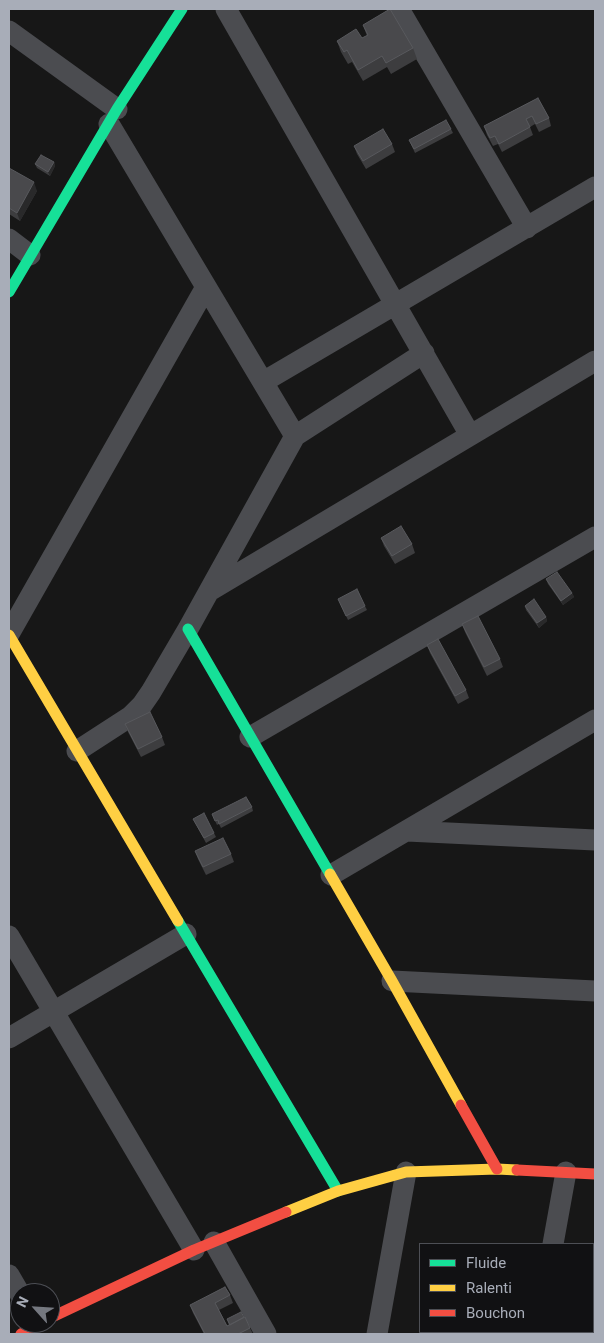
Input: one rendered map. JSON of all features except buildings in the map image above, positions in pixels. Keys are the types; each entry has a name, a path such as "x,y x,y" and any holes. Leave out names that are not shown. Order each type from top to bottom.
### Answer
{"street":[{"path":"9,292 113,116 182,9"},
{"path":"226,9 470,435"},
{"path":"399,9 527,228"},
{"path":"9,31 113,116 206,287 294,436"},
{"path":"263,382 595,187"},
{"path":"9,240 30,255"},
{"path":"206,287 9,635 338,1191"},
{"path":"77,751 131,716 151,692 188,629 294,436 424,353"},
{"path":"209,591 595,361"},
{"path":"250,737 595,537"},
{"path":"188,629 392,981 497,1169"},
{"path":"331,876 595,720"},
{"path":"408,831 595,840"},
{"path":"9,1038 186,934"},
{"path":"9,936 194,1250"},
{"path":"392,981 595,991"},
{"path":"60,1316 194,1250 338,1191 406,1172 497,1169 595,1174"},
{"path":"377,1334 406,1172"},
{"path":"553,1243 566,1172"},
{"path":"214,1242 266,1334"}],"traffic: fast":[{"path":"9,292 117,109 182,9"},
{"path":"188,629 330,874"},
{"path":"178,921 338,1191"}],"traffic: slow":[{"path":"9,635 178,921"},
{"path":"330,874 461,1105"},
{"path":"286,1212 338,1191 406,1172 517,1170"}],"traffic: jam":[{"path":"461,1105 497,1169"},
{"path":"517,1170 595,1174"},
{"path":"60,1313 194,1250 286,1212"}]}
